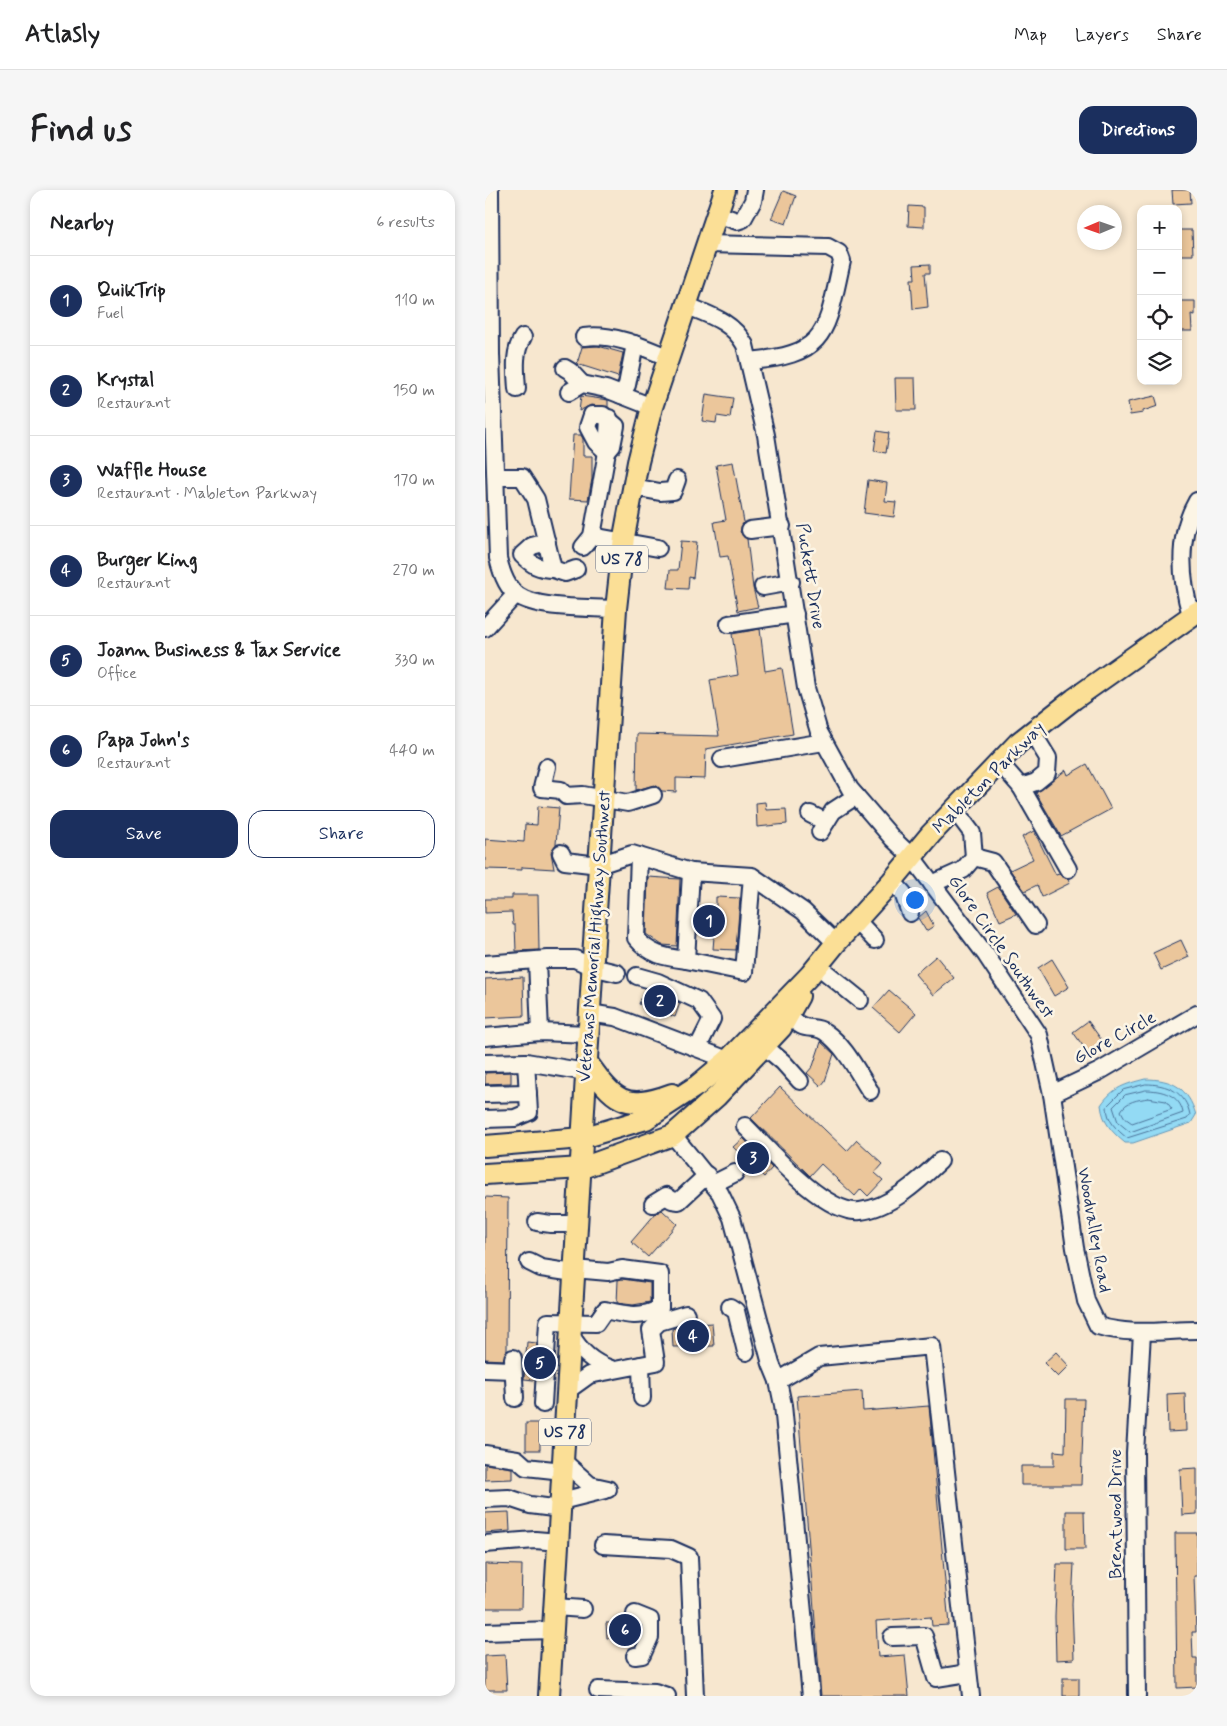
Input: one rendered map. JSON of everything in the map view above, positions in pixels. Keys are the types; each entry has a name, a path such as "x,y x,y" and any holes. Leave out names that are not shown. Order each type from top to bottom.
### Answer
{"main road":[{"name":"Veterans Memorial Highway Southwest","path":"549,1696 589,1013 616,609 633,487 652,407 667,357 725,190"},
{"name":"Mableton Parkway","path":"485,1146 582,1138 646,1119 698,1085 728,1060 814,971 836,942 892,882 954,809 999,762 1032,732 1074,699 1194,613"},
{"name":"Mableton Parkway","path":"485,1174 581,1168 673,1134 717,1096 781,1028 814,971"},
{"path":"586,1067 613,1095 624,1102 653,1102 698,1085"}],"street":[{"path":"490,190 487,226 489,425 493,486 491,527 500,568 504,578 516,594 541,603 616,609"},
{"path":"717,214 737,221 743,220 753,201 755,190"},
{"path":"706,244 828,247 839,253 841,261 830,315 818,338 800,352 779,359 749,361"},
{"name":"Puckett Drive","path":"685,305 729,325 739,332 745,345 766,435 791,582 806,688 824,742 834,764 856,796 893,839 912,857"},
{"path":"584,337 601,335 635,344 667,357"},
{"path":"517,389 516,365 519,344 523,337"},
{"path":"621,395 627,385 635,344"},
{"path":"565,368 570,370 576,388 607,389 652,407"},
{"path":"607,452 595,442 588,427 592,416 603,415 609,418 616,426 612,446 607,452 588,541 624,542 658,548"},
{"path":"493,486 522,477 536,499 553,569"},
{"path":"633,487 660,492 673,491 677,480"},
{"path":"1194,613 1185,594 1182,566 1184,528 1197,501"},
{"path":"750,530 782,526"},
{"path":"547,542 532,546 522,555 531,564 543,569 553,569 565,573 576,569"},
{"path":"763,587 791,582"},
{"path":"485,628 516,594"},
{"path":"729,624 795,614"},
{"path":"1021,787 1036,782 1047,773 1048,758 1032,732"},
{"path":"721,759 824,742"},
{"path":"999,762 1021,787 1068,869"},
{"path":"547,767 542,788 561,790 566,796 583,795 628,803 653,795"},
{"path":"811,814 823,827 833,811 856,796"},
{"path":"933,884 963,870 974,857 972,833 954,809"},
{"path":"561,853 565,861 599,865 632,854 691,872 752,876 803,911 836,942"},
{"path":"639,856 636,938 644,947 659,957 686,960 744,972 752,876"},
{"name":"Glore Circle Southwest","path":"912,857 986,955 1039,1035 1051,1094"},
{"path":"974,857 993,862 1036,925"},
{"path":"686,960 691,872"},
{"path":"892,882 903,893 910,913"},
{"path":"857,921 875,940"},
{"path":"485,964 575,959 592,967 617,973"},
{"path":"537,960 541,1032"},
{"path":"814,971 860,1000"},
{"path":"637,976 659,982 699,1001 712,1018 698,1048"},
{"path":"589,1013 615,1017 728,1060"},
{"path":"789,1014 796,1023 807,1029 824,1031 842,1048 869,1091"},
{"name":"Glore Circle","path":"1051,1094 1100,1071 1197,1014"},
{"path":"485,1037 541,1032 588,1034"},
{"path":"765,1046 800,1081"},
{"path":"485,1062 527,1062 586,1067"},
{"path":"485,1119 515,1118 529,1112 527,1062"},
{"path":"485,1094 528,1093"},
{"name":"Woodvalley Road","path":"1051,1094 1075,1248 1086,1301 1098,1326 1114,1331 1142,1333"},
{"path":"745,1126 808,1189 841,1209 858,1212 880,1207 923,1177 940,1161"},
{"path":"673,1134 710,1179 732,1218 766,1347 778,1381 783,1405 811,1696"},
{"path":"653,1204 666,1196 671,1200 679,1200 710,1179 735,1173"},
{"path":"537,1222 577,1224"},
{"path":"529,1262 541,1268 608,1272 622,1269 660,1274 661,1308 647,1316 622,1314 605,1310 596,1323 571,1329 548,1322 541,1404 567,1398 589,1375 611,1369 649,1363"},
{"path":"730,1307 736,1310 742,1353 766,1347"},
{"path":"642,1398 649,1363 651,1330 659,1322 686,1314"},
{"path":"571,1329 581,1352 598,1364 611,1369"},
{"path":"1142,1333 1197,1330"},
{"name":"Brentwood Drive","path":"1137,1696 1135,1453 1142,1333"},
{"path":"778,1381 819,1357 931,1346 971,1696"},
{"path":"485,1369 513,1364 515,1398"},
{"path":"485,1454 517,1459 526,1467 563,1466 590,1485 608,1489 561,1505 530,1505 509,1498 485,1499"},
{"path":"485,1544 535,1540 559,1542"},
{"path":"603,1545 671,1549 689,1557 695,1696"},
{"path":"555,1607 583,1609"},
{"path":"635,1614 650,1620 650,1637 642,1655 635,1656"},
{"path":"485,1632 553,1630"},
{"path":"892,1637 925,1636 936,1678 968,1673"},
{"path":"598,1690 655,1692 667,1696"}],"water":[{"path":"1145,1079 1164,1081 1178,1087 1189,1098 1196,1115 1191,1123 1133,1143 1125,1143 1109,1127 1101,1105 1115,1090"}],"building":[{"path":"1172,190 1190,190 1191,203 1173,204"},
{"path":"783,191 796,196 786,224 771,219"},
{"path":"909,206 924,207 924,227 908,226"},
{"path":"1182,230 1192,230 1193,255 1182,255"},
{"path":"930,264 930,273 925,273 928,307 913,309 911,279 915,279 914,265"},
{"path":"1182,301 1195,301 1195,315 1191,314 1192,331 1182,331"},
{"path":"598,346 623,353 618,377 577,364 582,347"},
{"path":"895,378 915,378 916,410 896,410"},
{"path":"706,394 733,398 730,418 717,416 716,423 702,421"},
{"path":"581,396 608,400 608,407 591,405 579,411"},
{"path":"1155,396 1158,406 1143,411 1143,413 1130,415 1128,402"},
{"path":"877,431 889,433 886,453 874,451"},
{"path":"573,435 581,435 583,439 583,456 592,456 592,479 588,500 569,499"},
{"path":"733,462 744,522 740,532 747,539 753,588 758,607 738,611 728,556 720,557 714,522 726,520 716,465"},
{"path":"868,480 887,483 885,501 896,502 894,517 864,513"},
{"path":"681,541 697,542 693,578 689,577 688,589 668,588 670,570 678,570"},
{"path":"760,629 765,671 782,668 793,734 706,749 705,779 676,778 676,792 662,791 655,785 636,790 637,734 719,736 710,680 738,675 732,634"},
{"path":"1087,764 1111,809 1061,836 1036,793 1066,770 1068,775"},
{"path":"765,802 766,810 786,809 787,824 757,827 756,803"},
{"path":"538,806 559,808 556,844 551,852 554,869 522,867 522,870 485,869 485,839 524,842 525,824 537,825"},
{"path":"1034,831 1056,875 1059,874 1068,879 1070,883 1042,897 1037,885 1025,891 1010,870 1033,859 1022,837"},
{"path":"648,877 680,879 677,946 662,945 646,934"},
{"path":"998,887 1016,914 1000,921 987,893"},
{"path":"512,895 538,895 539,950 516,951 515,925 513,925 512,912 485,913 485,899 512,899"},
{"path":"716,897 740,898 736,950 713,949 714,937 708,936 709,909 716,910"},
{"path":"926,911 934,926 926,931 918,918"},
{"path":"1181,940 1189,957 1161,970 1153,953"},
{"path":"936,956 954,978 933,995 915,974"},
{"path":"1052,959 1069,987 1054,996 1038,968"},
{"path":"523,977 524,1016 485,1018 485,979"},
{"path":"645,989 680,1003 675,1017 639,1004"},
{"path":"889,990 916,1013 900,1032 873,1008"},
{"path":"1088,1021 1103,1042 1088,1053 1073,1032"},
{"path":"821,1042 834,1054 825,1081 821,1086 807,1073 813,1066"},
{"path":"511,1072 511,1083 485,1084 485,1073"},
{"path":"780,1087 847,1151 857,1140 883,1164 875,1173 883,1180 868,1196 861,1189 855,1196 821,1164 810,1176 751,1118"},
{"path":"743,1138 772,1168 764,1177 733,1147"},
{"path":"485,1197 508,1198 507,1350 503,1360 485,1359"},
{"path":"662,1210 677,1224 648,1257 631,1242 656,1213"},
{"path":"618,1280 650,1283 650,1302 633,1305 617,1303"},
{"path":"712,1323 714,1346 673,1347 672,1329 684,1325"},
{"path":"527,1342 537,1343 534,1380 524,1379"},
{"path":"1056,1352 1069,1366 1058,1377 1044,1363"},
{"path":"862,1391 863,1411 929,1406 949,1625 932,1626 931,1617 876,1621 878,1657 905,1655 909,1696 821,1696 797,1396"},
{"path":"1185,1393 1186,1431 1168,1432 1167,1394"},
{"path":"1066,1399 1084,1399 1081,1485 1021,1485 1021,1466 1054,1466 1054,1451 1065,1452"},
{"path":"526,1423 540,1423 540,1450 526,1450"},
{"path":"485,1464 512,1468 512,1479 485,1480"},
{"path":"1197,1468 1197,1514 1182,1515 1180,1469"},
{"path":"1066,1511 1084,1511 1085,1549 1066,1549"},
{"path":"509,1512 510,1531 485,1533 485,1513"},
{"path":"1175,1533 1197,1533 1197,1576 1194,1576 1196,1632 1192,1632 1193,1658 1197,1658 1197,1687 1177,1688"},
{"path":"485,1564 522,1565 521,1608 485,1608"},
{"path":"1057,1564 1074,1564 1072,1604 1074,1659 1056,1660"},
{"path":"606,1623 630,1623 640,1627 639,1638 607,1638"},
{"path":"505,1655 507,1690 485,1690 485,1656"},
{"path":"1063,1678 1079,1678 1079,1696 1063,1696"}],"place":[{"name":"QuikTrip","path":"709,921"},
{"name":"Krystal","path":"660,1001"},
{"name":"Waffle House","path":"753,1158"},
{"name":"Burger King","path":"693,1336"},
{"name":"Joann Business & Tax Service","path":"540,1363"},
{"name":"Papa John's","path":"625,1630"}]}
